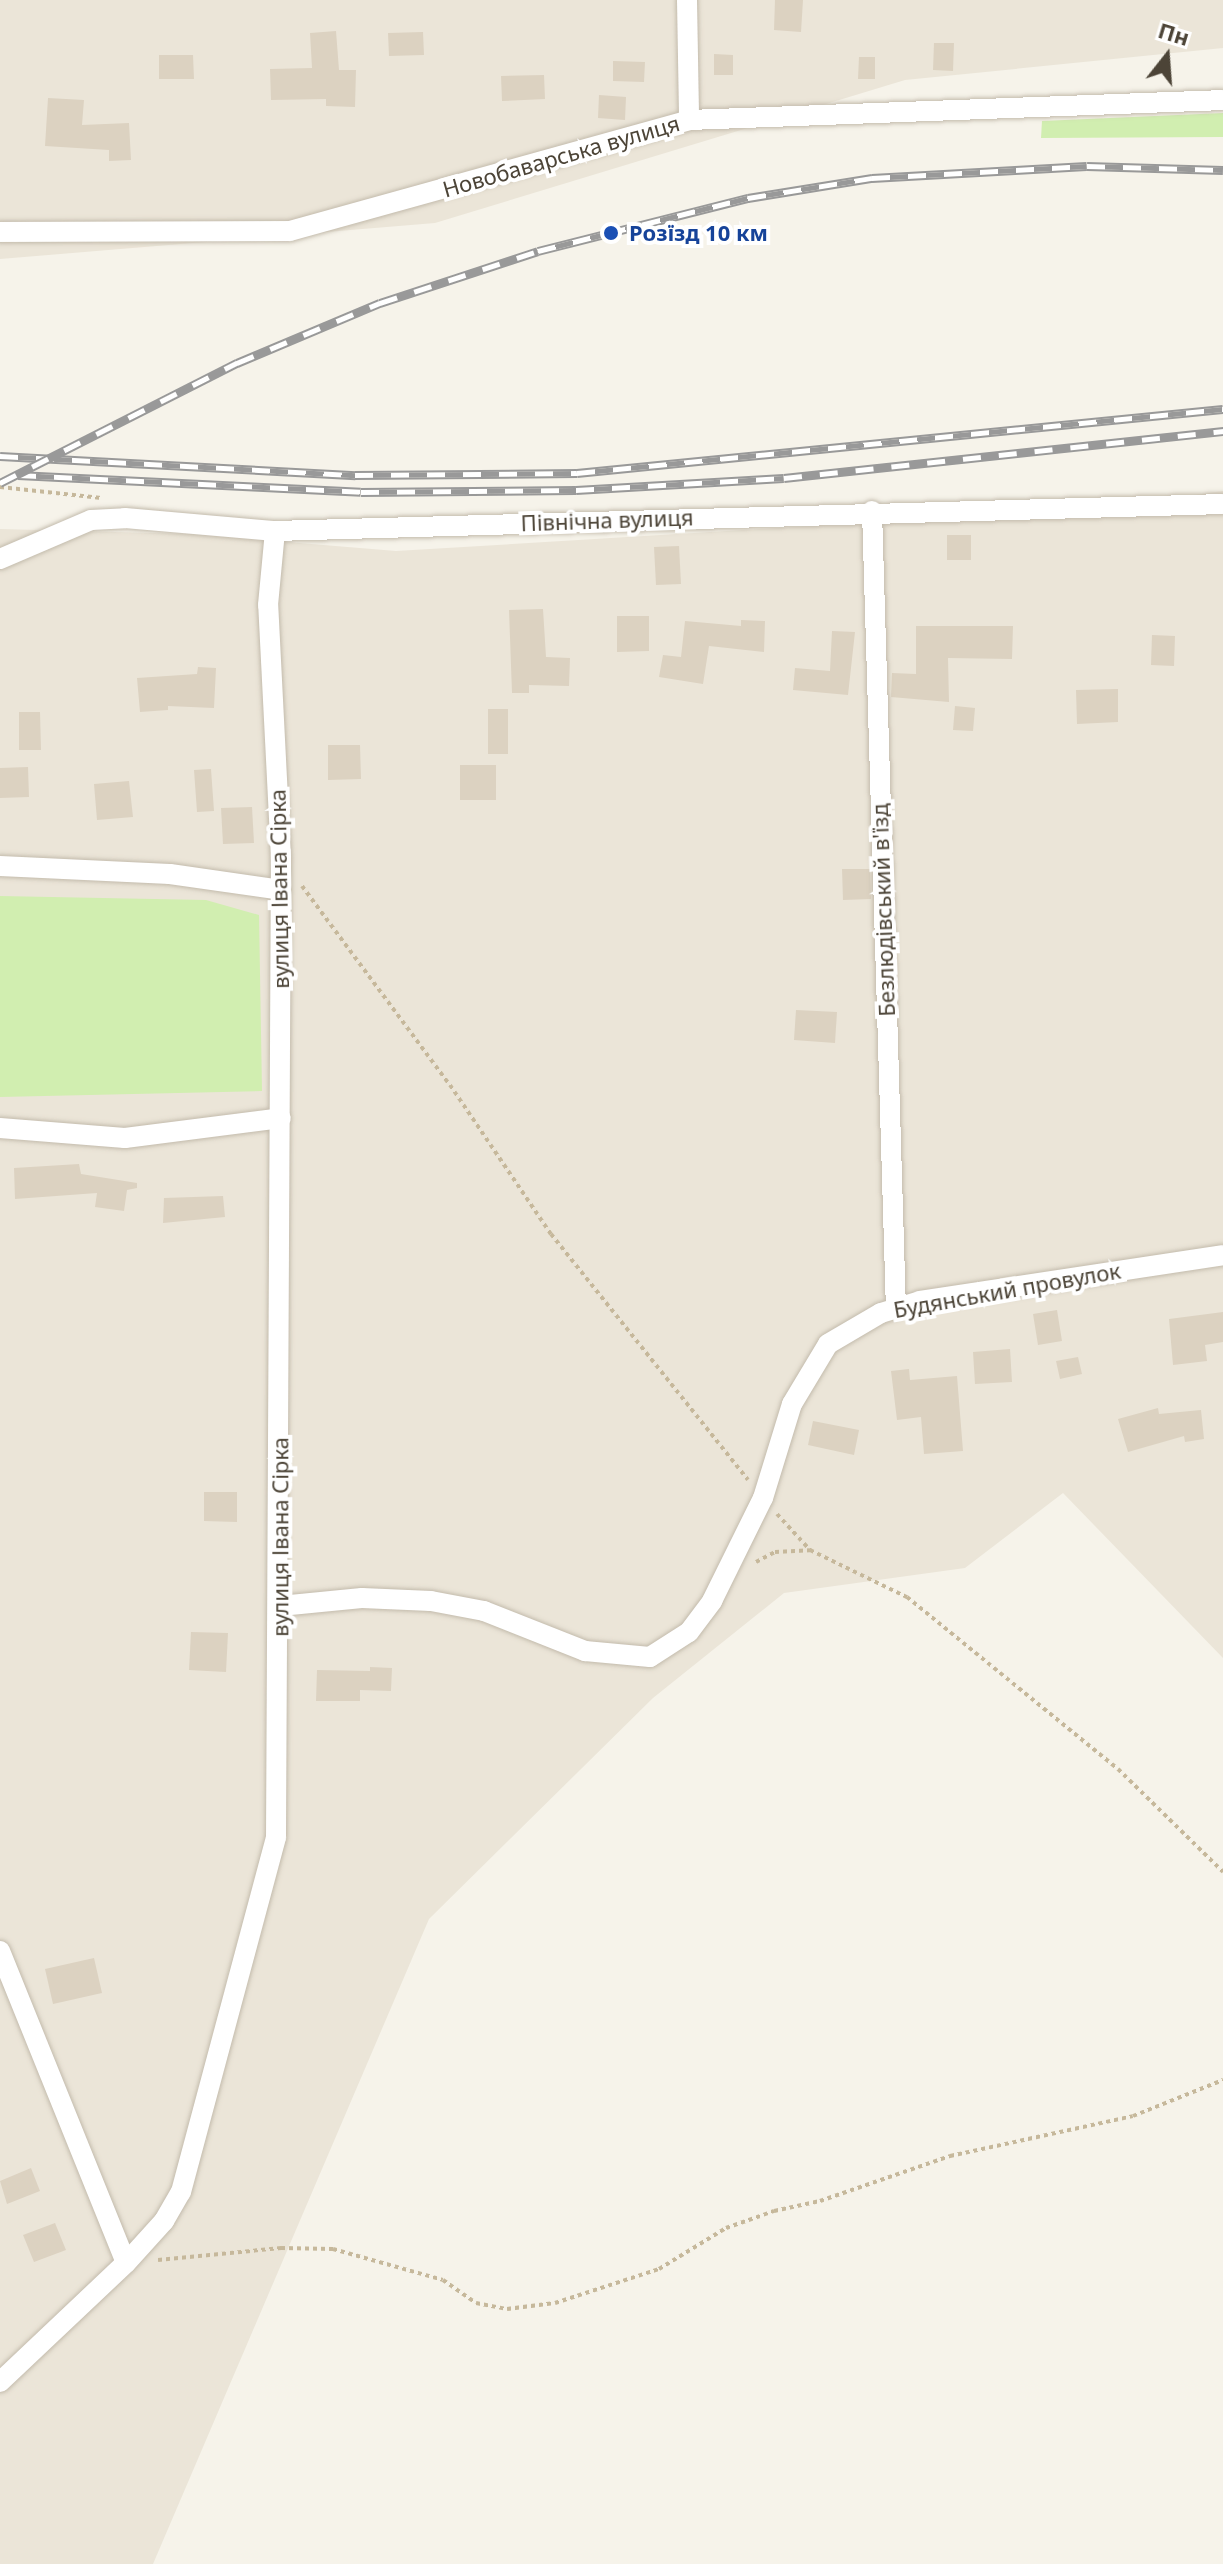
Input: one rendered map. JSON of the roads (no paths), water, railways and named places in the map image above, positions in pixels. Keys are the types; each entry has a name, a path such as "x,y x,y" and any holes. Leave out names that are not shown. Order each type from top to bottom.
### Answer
{"street":[{"path":"687,0 689,120"},
{"name":"Новобаварська вулиця","path":"0,232 290,231 689,120 1223,100"},
{"name":"Північна вулиця","path":"0,559 91,520 154,520 275,531 872,511 1223,504"},
{"name":"Безлюдівський в'їзд","path":"872,511 896,1308"},
{"name":"вулиця Івана Сірка","path":"0,2382 126,2263 164,2221 181,2192 276,1837 280,1606 281,858 268,605 275,531"},
{"path":"0,866 170,874 281,890"},
{"path":"0,1128 125,1138 281,1118"},
{"name":"Будянський провулок","path":"280,1606 362,1598 431,1601 484,1611 585,1651 650,1657 689,1632 712,1601 763,1498 807,1371 828,1344 896,1308 1223,1255"},
{"path":"0,1951 126,2263"}],"railway":[{"path":"0,483 237,363 380,303 538,251 748,198 872,178 1087,166 1223,170"},
{"path":"0,456 355,475 577,473 1223,409"},
{"path":"18,475 361,492 576,490 784,478 1223,431"}],"place":[{"name":"Розїзд 10 км","path":"611,233"}]}
